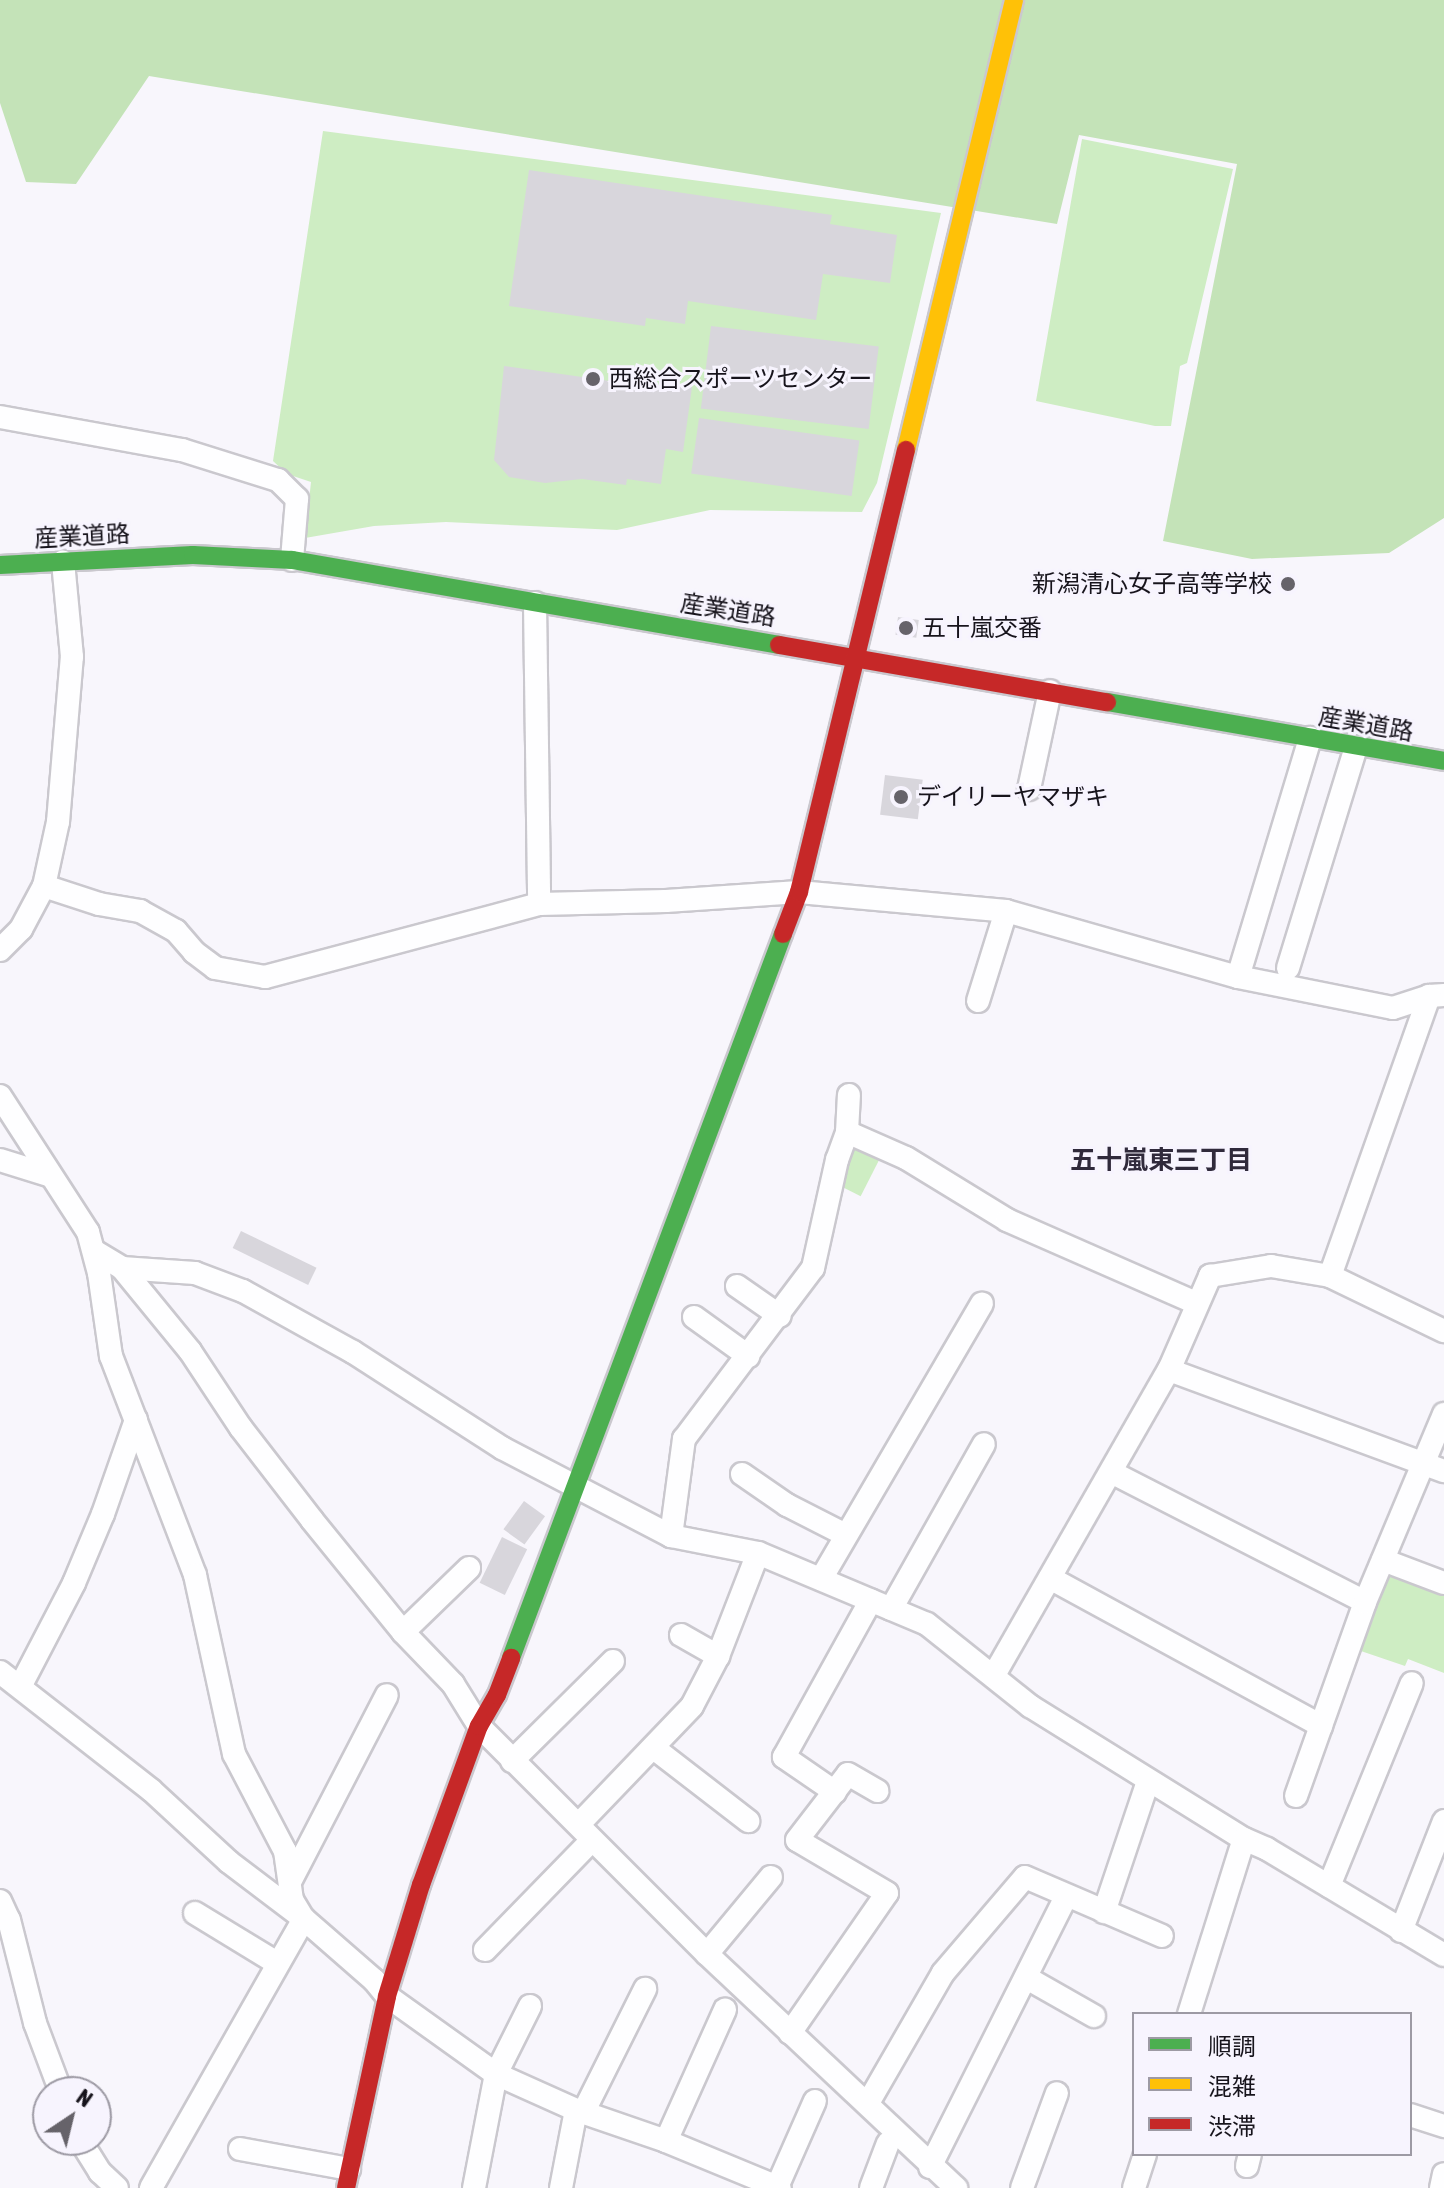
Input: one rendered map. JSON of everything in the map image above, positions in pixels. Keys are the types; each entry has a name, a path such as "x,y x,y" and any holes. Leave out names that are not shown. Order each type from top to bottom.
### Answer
{"street":[{"path":"240,2149 348,2179 387,1996 421,1885 479,1726 497,1695 799,892 1014,0"},
{"path":"0,417 182,450 278,480 290,488 297,499 292,560"},
{"name":"産業道路","path":"0,565 193,555 292,560 1444,761"},
{"path":"0,950 21,929 44,886 58,822 72,657 63,561"},
{"path":"535,603 539,904"},
{"path":"1029,789 1050,691"},
{"path":"1238,977 1310,738"},
{"path":"1288,968 1356,747"},
{"path":"44,886 99,904 140,911 176,931 194,952 215,968 265,977 539,904 666,901 799,892 1006,911 1238,977 1393,1008 1437,995"},
{"path":"978,1001 1006,911"},
{"path":"1330,1276 1437,995"},
{"path":"671,1536 684,1439 780,1316 813,1268 837,1160 847,1132 849,1095"},
{"path":"0,1096 88,1232 94,1251 111,1356 195,1575 234,1754 285,1851 292,1900 304,1919"},
{"path":"847,1132 906,1158 1007,1220 1196,1303"},
{"path":"0,1160 51,1176"},
{"path":"94,1251 122,1268 190,1351 250,1440 403,1632 453,1684 479,1726 707,1954 868,2103 930,2167 956,2188"},
{"path":"994,1675 1169,1370 1210,1276 1271,1266 1330,1276 1442,1324"},
{"path":"122,1268 195,1273 243,1291 353,1352 502,1448 671,1536 758,1553 927,1624 1030,1706 1244,1839 1444,1955"},
{"path":"737,1286 780,1316"},
{"path":"821,1579 982,1304"},
{"path":"694,1317 748,1356"},
{"path":"1169,1370 1434,1467"},
{"path":"1296,1796 1365,1602 1383,1560 1434,1467 1444,1414"},
{"path":"21,1685 74,1583 103,1514 136,1420"},
{"path":"835,1792 784,1757 984,1444"},
{"path":"1111,1472 1365,1602"},
{"path":"742,1474 787,1505 846,1535"},
{"path":"485,1950 692,1706 718,1656 758,1553"},
{"path":"1383,1560 1444,1583"},
{"path":"403,1632 469,1568"},
{"path":"1050,1578 1321,1726"},
{"path":"681,1635 718,1656"},
{"path":"512,1761 613,1661"},
{"path":"0,1672 21,1685 151,1790 229,1862 304,1919 387,1996 496,2074 580,2111 666,2141 779,2188 815,2101"},
{"path":"1329,1886 1412,1683"},
{"path":"291,1880 387,1695"},
{"path":"655,1749 748,1821"},
{"path":"790,2033 887,1893 797,1840 848,1774 878,1791"},
{"path":"1104,1912 1148,1781"},
{"path":"1401,1931 1444,1821"},
{"path":"1190,2012 1244,1839"},
{"path":"707,1954 771,1877"},
{"path":"868,2103 943,1973 1025,1877 1162,1936"},
{"path":"930,2167 1066,1897"},
{"path":"0,1901 9,1920 35,2023 55,2076"},
{"path":"195,1913 277,1963"},
{"path":"151,2188 304,1919"},
{"path":"1027,1978 1094,2016"},
{"path":"561,2188 580,2111 645,1989"},
{"path":"474,2188 496,2074 530,2006"},
{"path":"666,2141 725,2010"},
{"path":"1022,2188 1057,2093"},
{"path":"1412,2116 1444,2126"},
{"path":"871,2188 888,2143"},
{"path":"90,2156 100,2172 117,2188"},
{"path":"1134,2188 1144,2156"},
{"path":"1441,2188 1444,2174"}],"green space":[{"path":"0,0 1444,0 1444,518 1389,553 1252,559 1163,541 1237,164 1079,135 1057,224 149,76 76,184 26,182 0,103"},
{"name":"西総合スポーツセンター","path":"323,131 941,213 877,483 862,512 710,510 617,530 446,522 374,526 305,538 311,482 287,474 273,461"},
{"path":"1082,139 1233,169 1187,363 1180,366 1171,426 1155,426 1036,401"},
{"path":"853,1143 881,1157 861,1196 833,1182"},
{"path":"1386,1574 1444,1596 1444,1673 1408,1659 1405,1666 1355,1649"}],"building":[{"path":"529,170 832,215 830,224 897,235 890,283 823,274 816,320 688,301 685,324 646,318 645,326 509,306"},
{"path":"711,326 879,347 869,429 701,408"},
{"path":"504,366 674,390 674,385 692,387 683,452 666,449 661,484 627,479 626,485 582,479 545,483 509,477 494,460"},
{"path":"699,418 859,441 852,496 691,473"},
{"name":"五十嵐交番","path":"898,617 919,620 916,638 895,635"},
{"name":"デイリーヤマザキ","path":"885,775 923,780 918,819 880,815"},
{"path":"241,1231 316,1268 308,1285 233,1248"},
{"path":"524,1501 545,1516 524,1545 503,1529"},
{"path":"502,1537 527,1549 505,1595 480,1583"}],"traffic: fast":[{"path":"0,565 193,555 292,560 779,645"},
{"path":"1107,702 1444,761"},
{"path":"511,1658 783,934"}],"traffic: slow":[{"path":"906,450 1014,0"}],"traffic: jam":[{"path":"783,934 799,892 906,450"},
{"path":"779,645 1107,702"},
{"path":"346,2188 387,1996 421,1885 479,1726 497,1695 511,1658"}],"place":[{"name":"西総合スポーツセンター","path":"593,379"},
{"name":"新潟清心女子高等学校","path":"1288,584"},
{"name":"五十嵐交番","path":"906,628"},
{"name":"デイリーヤマザキ","path":"901,797"}],"district":[{"name":"五十嵐東三丁目","path":"1161,1161"}]}
